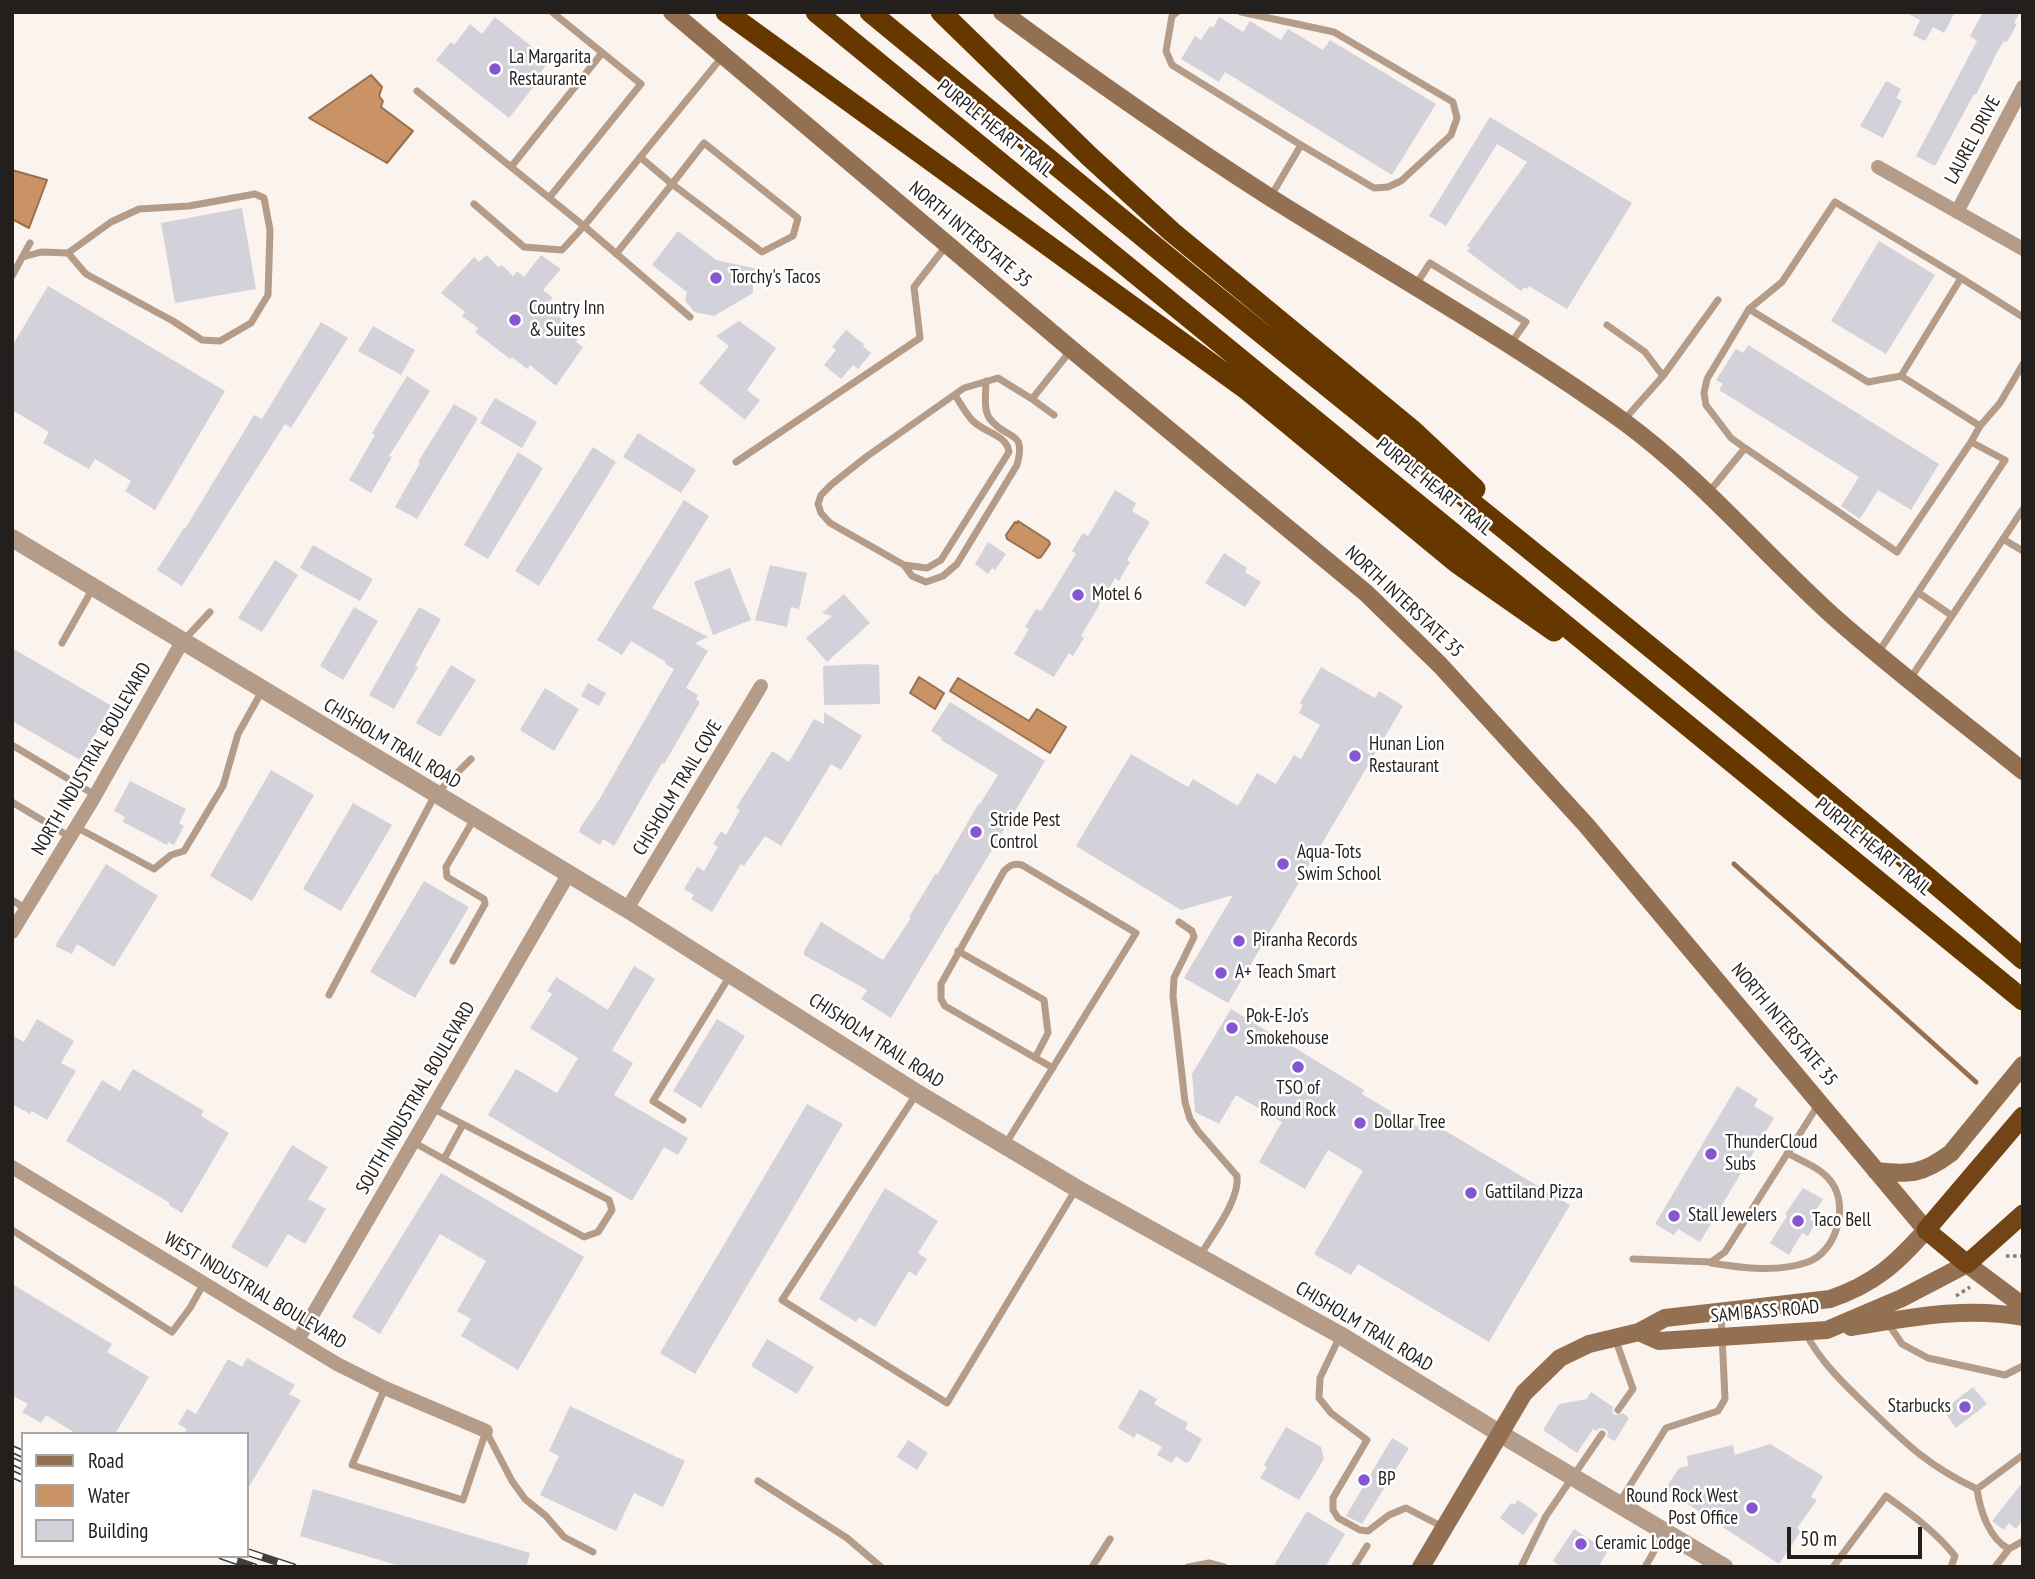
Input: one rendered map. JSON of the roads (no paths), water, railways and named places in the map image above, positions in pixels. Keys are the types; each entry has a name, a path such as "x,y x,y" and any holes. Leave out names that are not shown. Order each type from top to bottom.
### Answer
{"highway":[{"path":"726,12 1246,389 1457,562 1701,735"},
{"name":"PURPLE HEART TRAIL","path":"816,12 2016,994"},
{"name":"PURPLE HEART TRAIL","path":"870,12 1901,853 2023,959"},
{"path":"941,12 1089,156 1172,232 1411,429 1599,605"},
{"path":"1926,1230 2023,1116"},
{"path":"1967,1264 2023,1214"},
{"name":"NORTH INTERSTATE 35","path":"1926,1230 1967,1264"}],"main road":[{"name":"NORTH INTERSTATE 35","path":"672,12 1071,349 1366,593 1440,664 1587,825 1926,1230"},
{"path":"1002,12 1101,85 1270,197 1510,344 1623,421 1662,451 1708,493 1834,617 2023,771"},
{"path":"1876,1171 1912,1173 1927,1170 1941,1161 1951,1153 2023,1065"},
{"name":"SAM BASS ROAD","path":"1421,1567 1524,1393 1560,1358 1589,1344 1639,1332 1665,1318 1830,1298 1868,1283 1886,1271 1926,1230"},
{"name":"NORTH INTERSTATE 35","path":"1967,1264 2023,1306"},
{"name":"SAM BASS ROAD","path":"1639,1332 1659,1341 1826,1330 1902,1298 1967,1264"},
{"path":"1826,1330 1953,1313 1994,1313 2023,1317"}],"street":[{"name":"LAUREL DRIVE","path":"1957,212 2023,87"},
{"path":"1878,167 2023,249"},
{"name":"CHISHOLM TRAIL ROAD","path":"12,538 627,909 1005,1146 1340,1335 1724,1567"},
{"name":"NORTH INDUSTRIAL BOULEVARD","path":"12,932 95,795 182,642"},
{"name":"CHISHOLM TRAIL COVE","path":"627,909 761,686"},
{"name":"SOUTH INDUSTRIAL BOULEVARD","path":"298,1340 568,875"},
{"name":"WEST INDUSTRIAL BOULEVARD","path":"12,1167 337,1364 385,1388 486,1431"}],"lane":[{"path":"549,198 641,85 552,12"},
{"path":"1177,12 1172,16 1166,51 1172,65 1374,188 1388,187 1401,181 1451,135 1457,118 1452,102 1334,32 1241,12"},
{"path":"511,167 602,53"},
{"path":"474,204 524,247 562,250 723,57"},
{"path":"417,91 584,226 690,317"},
{"path":"615,254 672,184 704,143 798,218 793,236 762,252 672,184 640,157"},
{"path":"1270,197 1301,145"},
{"path":"23,257 41,251 68,253 111,222 139,209 189,206 255,194 264,198 270,230 268,295 251,323 220,341 202,340 173,321 86,274 68,253"},
{"path":"2023,317 1835,202 1782,282 1749,309 1707,379 1704,394 1706,405 1731,438 1897,552 1980,426 2000,403 2023,365"},
{"path":"12,276 30,243"},
{"path":"736,461 920,338 914,287 947,245"},
{"path":"1415,286 1430,263 1526,323 1510,344"},
{"path":"1901,376 1961,278"},
{"path":"1623,421 1663,376 1718,300"},
{"path":"1749,309 1868,382 1901,376 1980,426"},
{"path":"1607,326 1645,352 1663,376"},
{"path":"1032,400 1071,349"},
{"path":"955,395 972,422 1003,441 1009,452 941,560 927,568 904,565 830,523 821,513 818,504 821,495 832,484 964,388 998,378 1054,415"},
{"path":"904,565 912,576 926,582 943,576 957,564 1017,465 1021,449 1018,440 989,419 986,409 986,382"},
{"path":"1878,653 2005,460 1971,442"},
{"path":"1708,493 1745,448"},
{"path":"1910,679 2023,509"},
{"path":"2003,539 2023,551"},
{"path":"62,643 94,587"},
{"path":"1919,593 1951,615"},
{"path":"182,642 210,612"},
{"path":"12,802 154,869 171,855 184,850 223,786 238,734 262,690"},
{"path":"12,745 95,795"},
{"path":"329,995 435,795 471,759"},
{"path":"453,961 485,904 484,900 445,874 446,867 474,818"},
{"path":"1005,1146 1053,1068 1136,933 1017,864 1004,871 958,951 940,984 941,999 945,1006 1053,1068"},
{"path":"12,900 26,908"},
{"path":"1180,922 1192,931 1194,937 1174,978 1172,996 1185,1102 1190,1119 1237,1176 1238,1186 1234,1198 1200,1257"},
{"path":"958,951 1044,1000 1048,1033 1035,1058"},
{"path":"683,1119 653,1101 731,974"},
{"path":"917,1093 782,1300 947,1403 1076,1188"},
{"path":"1711,1262 1725,1252 1820,1103"},
{"path":"412,1141 584,1237 598,1232 611,1210 609,1200 432,1108"},
{"path":"444,1159 463,1124"},
{"path":"1633,1259 1711,1262 1754,1269 1809,1262 1835,1237 1839,1203 1833,1183 1816,1169 1787,1153"},
{"path":"12,1230 172,1332 204,1283"},
{"path":"1619,1503 1666,1428 1718,1411 1722,1406 1725,1399 1721,1313"},
{"path":"1887,1321 1902,1344 1928,1358 2005,1375 2023,1366"},
{"path":"1805,1332 1833,1374 1919,1456 1977,1489"},
{"path":"1340,1335 1320,1378 1319,1398 1331,1413 1367,1440 1334,1498 1333,1510 1338,1518 1360,1530 1367,1531 1389,1515 1406,1508 1443,1527"},
{"path":"1615,1337 1633,1389 1618,1410"},
{"path":"385,1388 352,1465 463,1500 486,1431"},
{"path":"486,1431 512,1481 525,1499 546,1516 564,1537 593,1552"},
{"path":"1521,1567 1546,1516 1602,1434"},
{"path":"1977,1489 2023,1455"},
{"path":"758,1481 847,1538 881,1567"},
{"path":"1977,1489 1980,1511 2001,1545 2009,1549"},
{"path":"1833,1567 1886,1496 1944,1542 1955,1556 1951,1567"},
{"path":"1645,1567 1665,1531"},
{"path":"1092,1567 1110,1539"},
{"path":"1995,1567 2009,1549 2023,1541"},
{"path":"1354,1567 1367,1546"},
{"path":"1188,1567 1209,1563 1224,1567"}],"water":[{"path":"371,75 382,87 379,96 383,101 381,107 413,131 387,163 309,118"},
{"path":"12,170 47,180 29,228 12,219"},
{"path":"1018,521 1049,541 1050,544 1041,557 1038,558 1007,539 1006,535"},
{"path":"919,677 944,693 935,709 910,693"},
{"path":"958,678 1029,721 1037,709 1066,727 1050,753 950,691"}],"waterway":[{"path":"1734,864 1976,1082"}],"railway":[{"path":"12,1449 21,1453"},
{"path":"12,1461 21,1465"},
{"path":"12,1474 21,1478"},
{"path":"248,1552 293,1567"},
{"path":"228,1558 254,1567"}],"place":[{"name":"La Margarita Restaurante","path":"495,69"},
{"name":"Torchy's Tacos","path":"716,278"},
{"name":"Country Inn & Suites","path":"515,320"},
{"name":"Motel 6","path":"1078,595"},
{"name":"Hunan Lion Restaurant","path":"1355,756"},
{"name":"Stride Pest Control","path":"976,832"},
{"name":"Aqua-Tots Swim School","path":"1283,864"},
{"name":"Piranha Records","path":"1239,941"},
{"name":"A+ Teach Smart","path":"1221,973"},
{"name":"Pok-E-Jo’s Smokehouse","path":"1232,1028"},
{"name":"TSO of Round Rock","path":"1298,1067"},
{"name":"Dollar Tree","path":"1360,1123"},
{"name":"ThunderCloud Subs","path":"1711,1154"},
{"name":"Gattiland Pizza","path":"1471,1193"},
{"name":"Stall Jewelers","path":"1674,1216"},
{"name":"Taco Bell","path":"1798,1221"},
{"name":"Starbucks","path":"1965,1407"},
{"name":"BP","path":"1364,1480"},
{"name":"Round Rock West Post Office","path":"1752,1508"},
{"name":"Ceramic Lodge","path":"1581,1544"}]}
